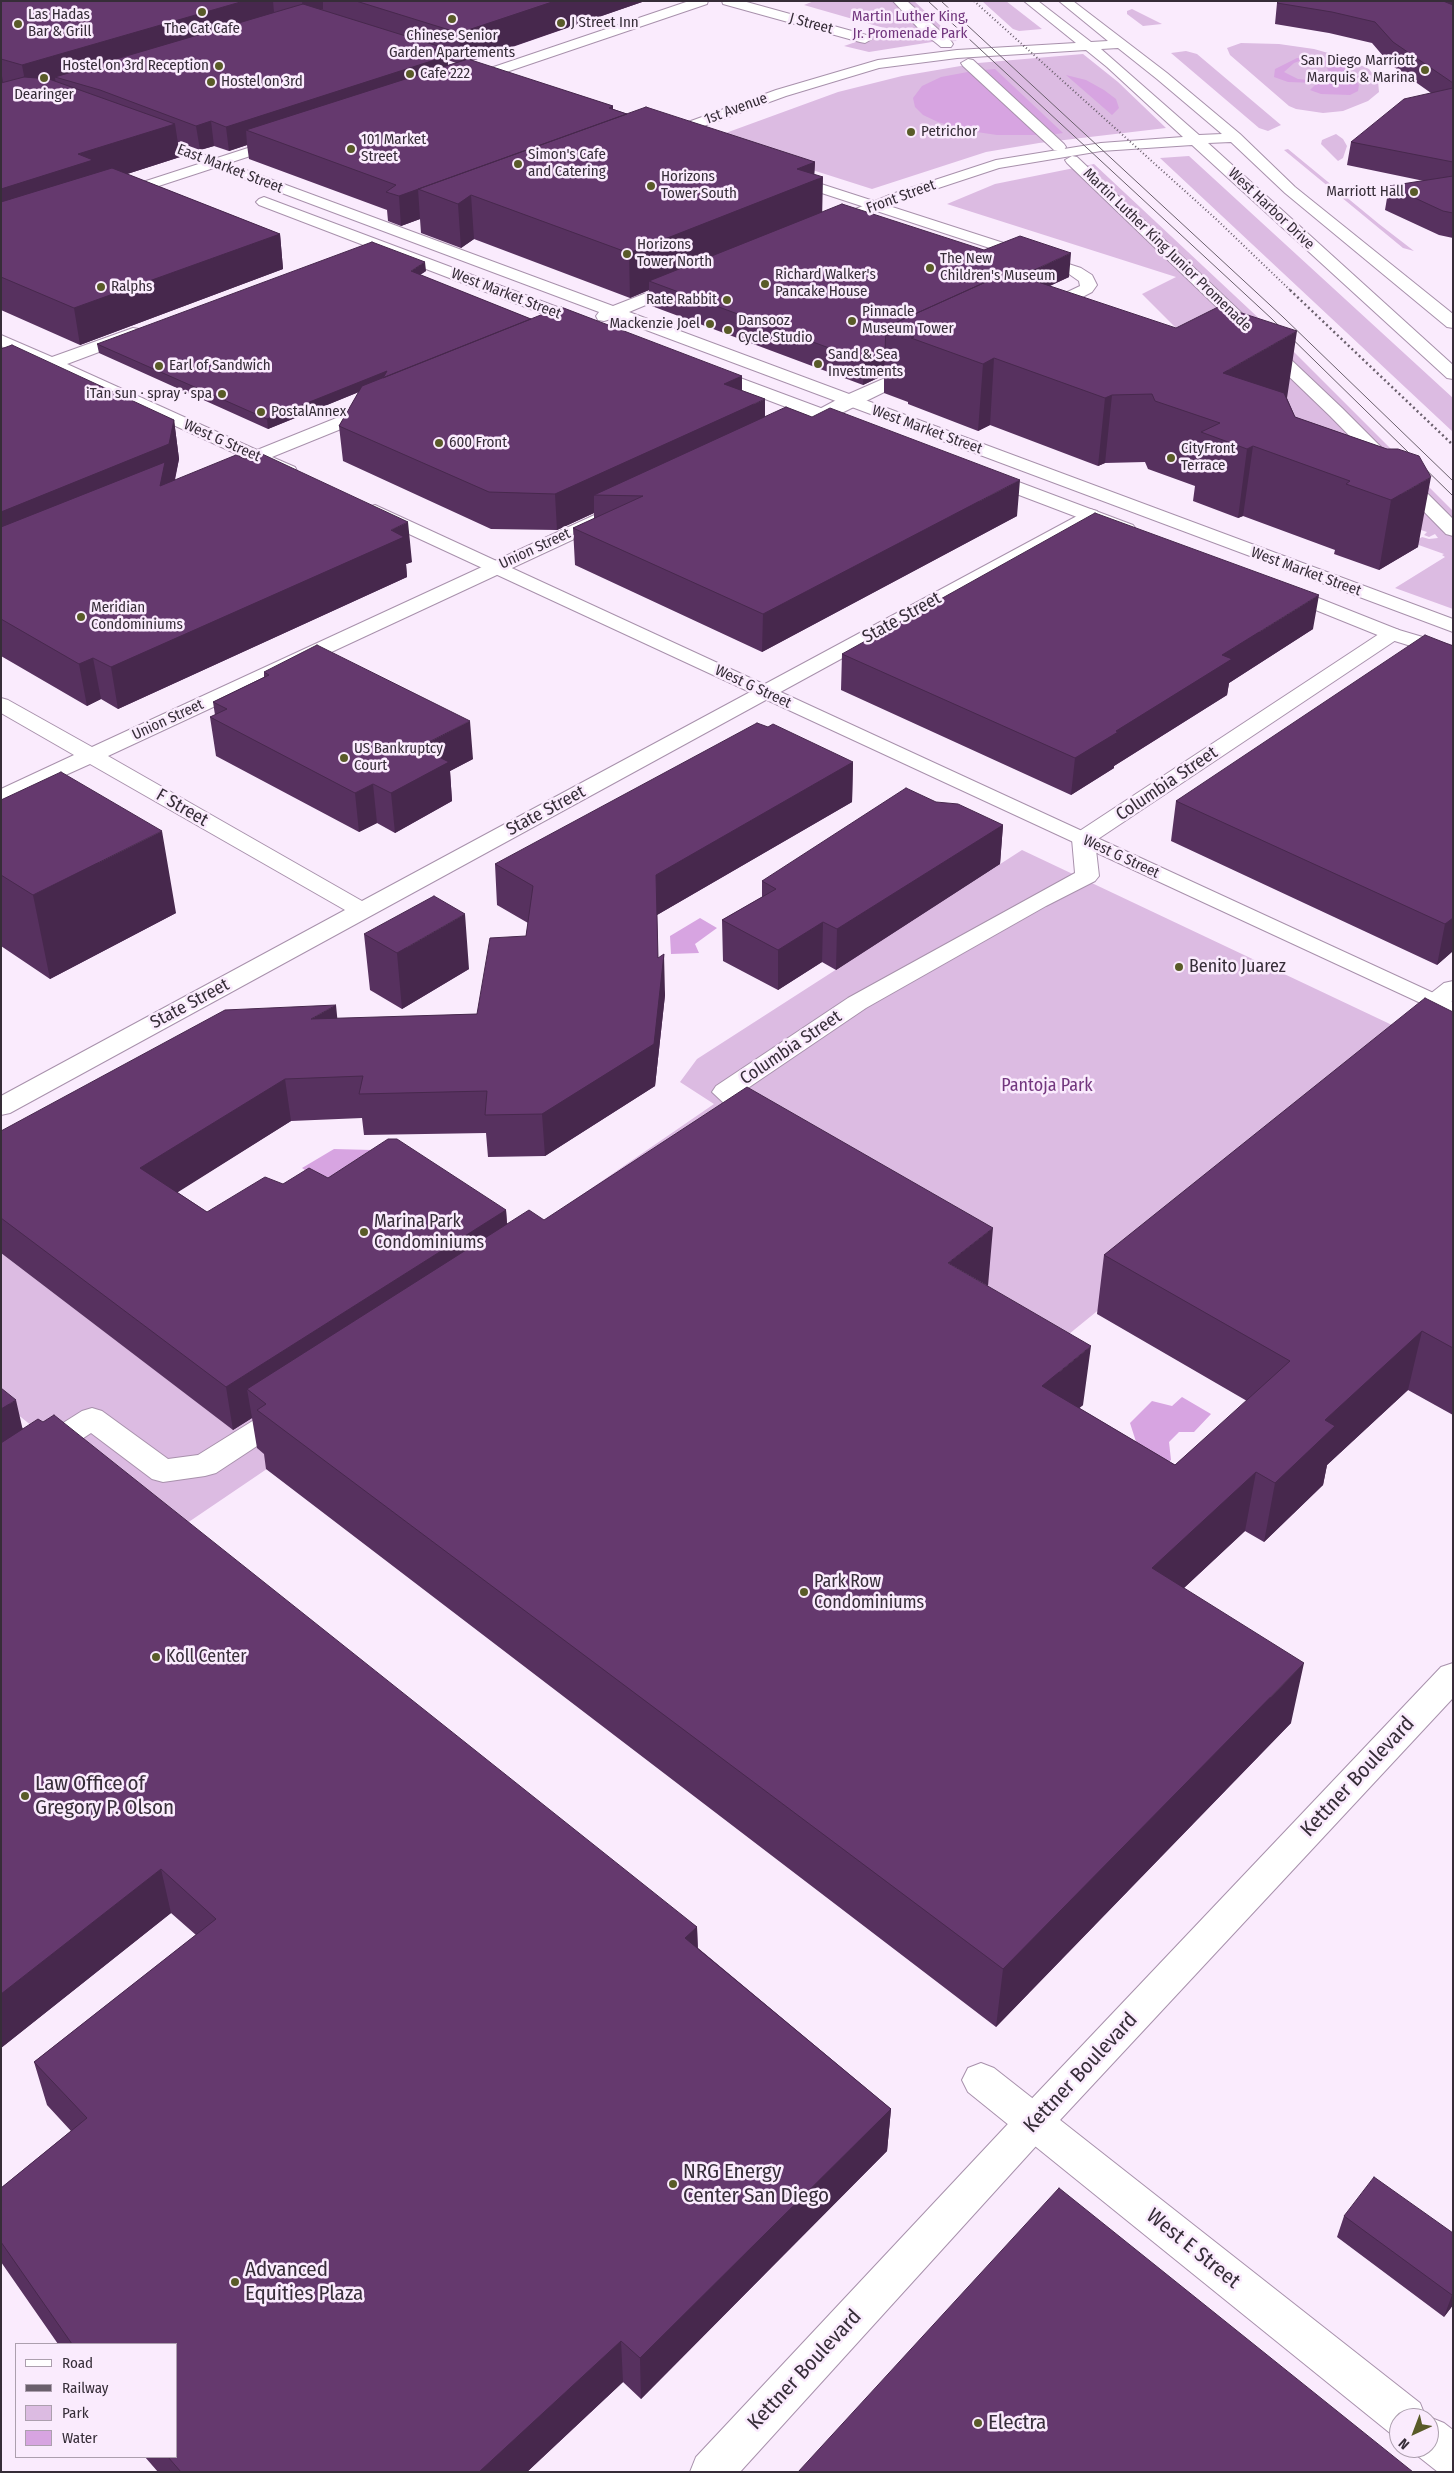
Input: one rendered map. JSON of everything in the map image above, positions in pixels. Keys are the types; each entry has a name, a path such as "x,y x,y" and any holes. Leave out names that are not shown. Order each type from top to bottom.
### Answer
{"main road":[{"path":"478,77 702,1"},
{"name":"J Street","path":"728,1 865,39"},
{"path":"899,1 946,44"},
{"name":"West Harbor Drive","path":"1030,1 1112,64 1453,374"},
{"name":"West Harbor Drive","path":"1065,1 1113,37 1235,137 1290,190 1453,323"},
{"path":"1099,7 1113,37"},
{"name":"1st Avenue","path":"684,144 652,136 780,93 878,64 957,54 1087,45 1113,37"},
{"path":"973,66 1059,147"},
{"path":"458,77 478,77 496,83"},
{"name":"East Market Street","path":"125,129 401,234"},
{"path":"106,198 298,136"},
{"name":"Front Street","path":"818,230 875,206 996,164 1089,149 1235,137"},
{"name":"Martin Luther King Junior Promenade","path":"1072,160 1336,412 1453,530"},
{"name":"East Market Street","path":"162,163 209,181"},
{"path":"774,173 1076,271 1087,281 1089,285 1086,289 1026,318"},
{"name":"East Market Street","path":"253,198 373,244"},
{"path":"270,204 285,203 318,211 338,210"},
{"path":"352,251 426,224"},
{"name":"West Market Street","path":"401,234 1228,543 1451,623"},
{"name":"West Market Street","path":"373,244 606,332"},
{"path":"564,332 693,280"},
{"path":"1,382 149,327"},
{"name":"West G Street","path":"1,340 306,479"},
{"path":"784,434 825,415 848,401 930,363"},
{"name":"West Market Street","path":"696,366 871,433"},
{"path":"233,466 389,403"},
{"name":"West Market Street","path":"971,470 1145,536"},
{"path":"1040,496 1064,498 1115,509 1137,508"},
{"name":"West G Street","path":"358,504 1083,839 1447,1000"},
{"name":"Union Street","path":"1,797 621,510"},
{"path":"1090,515 1140,524 1187,540 1228,543"},
{"name":"State Street","path":"1,1107 1090,515"},
{"name":"West Market Street","path":"1265,583 1392,634 1453,653"},
{"name":"Columbia Street","path":"704,1135 745,1107 725,1092 849,1009 1038,901 1087,876 1083,839 1392,634"},
{"name":"F Street","path":"1,704 363,911"},
{"path":"1,1477 92,1418 163,1471 206,1465 306,1400"},
{"name":"Kettner Boulevard","path":"711,2472 1034,2122 1453,1676"},
{"name":"West E Street","path":"981,2080 1392,2408"},
{"path":"1439,2446 1453,2457"}],"green space":[{"name":"Martin Luther King, Jr. Promenade Park","path":"814,1 914,1 957,41 932,42 869,52 844,46 891,30 804,5"},
{"path":"982,1 1006,1 1042,29 1019,31 1013,29"},
{"path":"1132,9 1162,24 1143,26 1127,14 1127,11"},
{"path":"1241,43 1279,44 1314,49 1346,58 1369,69 1378,81 1379,92 1368,101 1343,111 1323,113 1296,109 1289,106 1230,55 1227,48"},
{"path":"1186,51 1197,54 1281,125 1268,131 1259,128 1171,53"},
{"path":"1083,54 1118,82 1166,128 1039,143 986,152 872,189 712,138 838,92 902,76 978,63"},
{"path":"1336,134 1343,139 1347,146 1343,158 1338,161 1321,144 1322,140"},
{"path":"1288,149 1414,251 1403,248 1284,150"},
{"path":"1189,156 1453,398 1453,432 1160,158"},
{"path":"1094,164 1281,339 1453,511 1453,609 1395,588 1445,557 1442,555 1444,554 1413,543 1422,537 1429,539 1438,538 1435,534 1429,537 1424,535 1427,532 1403,524 1276,410 1179,331 1142,294 1176,277 947,204 995,184"},
{"name":"Pantoja Park","path":"1022,850 1428,1042 1069,1334 746,1144 168,1536 1,1401 1,1253 226,1424 503,1249 714,1104 680,1082 697,1059"}],"water":[{"path":"1297,58 1331,61 1347,67 1345,75 1354,79 1359,85 1358,91 1350,95 1321,94 1310,90 1317,83 1288,82 1274,77 1275,69","holes":["1302,60 1325,64 1333,80 1330,82 1298,79 1284,72 1294,63"]},
{"path":"995,69 1063,133 1050,135 983,70"},
{"path":"973,71 1040,135 997,135 970,131 972,129 970,128 967,131 938,122 923,115 915,107 913,98 922,86 941,77"},
{"path":"1066,75 1086,80 1104,90 1116,99 1119,108 1112,115"},
{"path":"700,918 717,928 695,944 699,953 671,954 670,936"},
{"path":"334,1149 372,1150 325,1183 302,1168"},
{"path":"1182,1397 1211,1414 1194,1432 1179,1432 1169,1442 1171,1460 1157,1471 1138,1448 1130,1423 1152,1401 1172,1406"}],"building":[{"path":"1,1 244,1 22,65 1,59"},
{"path":"356,1 555,1 459,33"},
{"path":"1279,1 1443,1 1453,5 1453,83 1393,42 1375,22 1332,12 1277,3"},
{"path":"303,4 441,47 430,51 447,56 226,127 211,121 196,126 100,90 55,77"},
{"path":"468,59 613,106 609,108 627,114 399,196 386,192 396,185 246,130"},
{"path":"24,77 49,79 175,124 78,154 93,160 1,189 1,83"},
{"path":"1453,88 1453,162 1351,142 1404,99"},
{"path":"646,107 815,162 797,169 823,177 629,253 471,195 458,204 418,189"},
{"path":"112,168 280,234 74,308 1,277 1,202"},
{"path":"1453,176 1453,213 1443,211 1389,186"},
{"path":"842,204 984,250 1020,236 1071,253 1021,276 1008,272 886,327 885,350 864,361 649,281"},
{"path":"372,242 425,262 411,271 531,319 383,378 387,371 267,419 97,344"},
{"path":"1008,272 1176,328 1220,306 1297,331 1223,373 1284,393 1295,417 1387,449 1398,449 1419,456 1431,477 1391,500 1346,484 1350,481 1253,446 1247,449 1201,432 1220,423 1155,401 1152,394 1112,395 1105,398 994,358 983,364 886,327"},
{"path":"561,307 742,376 724,384 765,399 555,494 489,492 339,426 362,386"},
{"path":"12,345 174,420 169,444 1,512 1,349"},
{"path":"786,407 812,417 830,408 1020,480 763,614 573,528 643,496 594,495"},
{"path":"260,453 408,522 391,530 404,537 111,667 93,658 79,664 1,619 1,527 165,462 160,486 236,455 245,459"},
{"path":"1095,513 1319,595 1222,655 1232,659 1075,758 842,654"},
{"path":"1425,635 1453,646 1453,918 1445,924 1176,801"},
{"path":"317,645 470,721 419,747 449,762 391,793 373,784 355,793 210,717 227,709 213,702 269,675 264,672"},
{"path":"757,723 768,727 773,724 853,762 656,875 658,958 664,954 654,1044 542,1114 485,1115 487,1091 359,1094 363,1076 285,1079 140,1168 207,1212 265,1177 283,1184 309,1168 328,1178 388,1139 397,1139 506,1210 226,1387 1,1218 1,1131 225,1010 336,1005 311,1019 477,1014 490,938 526,936 533,886 495,864"},
{"path":"61,772 162,831 33,895 1,875 1,800"},
{"path":"906,788 936,802 958,804 1003,825 837,929 823,922 778,950 722,920 776,889 762,881"},
{"path":"434,896 465,914 397,953 364,934"},
{"name":"Park Row Condominiums","path":"1425,998 1453,1012 1453,1348 1422,1331 1325,1420 1335,1426 1275,1483 1256,1472 1152,1568 1304,1663 1003,1969 257,1410 266,1404 247,1389 529,1210 544,1220 747,1087 993,1228 948,1263 1091,1346 1042,1386 1175,1465 1290,1361 1104,1255"},
{"path":"1,1388 16,1400 1,1409"},
{"path":"54,1415 697,1927 685,1938 891,2109 640,2358 621,2341 479,2472 181,2472 169,2458 178,2458 178,2343 71,2343 1,2242 1,2188 87,2118 34,2062 216,1919 161,1869 1,1994 1,1443 38,1419 43,1422"},
{"path":"1374,2177 1453,2233 1452,2295 1344,2216"},
{"path":"1059,2188 1389,2453 1389,2458 1396,2458 1413,2472 798,2472"}],"tram line":[{"path":"928,1 1272,319 1453,496"},
{"path":"941,1 1283,317 1453,481"}],"railway":[{"path":"974,1 1216,219 1291,291"},
{"path":"1290,290 1453,445"}],"place":[{"name":"The Cat Cafe","path":"202,12"},
{"name":"Chinese Senior Garden Apartements","path":"452,19"},
{"name":"J Street Inn","path":"561,23"},
{"name":"Las Hadas Bar & Grill","path":"18,24"},
{"name":"Hostel on 3rd Reception","path":"219,66"},
{"name":"San Diego Marriott Marquis & Marina","path":"1425,70"},
{"name":"Cafe 222","path":"410,74"},
{"name":"Dearinger","path":"44,78"},
{"name":"Hostel on 3rd","path":"211,82"},
{"name":"Petrichor","path":"911,132"},
{"name":"101 Market Street","path":"351,149"},
{"name":"Simon's Cafe and Catering","path":"518,164"},
{"name":"Horizons Tower South","path":"651,186"},
{"name":"Marriott Hall","path":"1414,192"},
{"name":"Horizons Tower North","path":"627,254"},
{"name":"The New Children's Museum","path":"930,268"},
{"name":"Richard Walker's Pancake House","path":"765,284"},
{"name":"Ralphs","path":"101,287"},
{"name":"Rate Rabbit","path":"727,300"},
{"name":"Pinnacle Museum Tower","path":"852,321"},
{"name":"Mackenzie Joel","path":"710,324"},
{"name":"Dansooz Cycle Studio","path":"728,330"},
{"name":"Sand & Sea Investments","path":"818,364"},
{"name":"Earl of Sandwich","path":"159,366"},
{"name":"iTan sun · spray · spa","path":"222,394"},
{"name":"PostalAnnex","path":"261,412"},
{"name":"600 Front","path":"439,443"},
{"name":"CityFront Terrace","path":"1171,458"},
{"name":"Meridian Condominiums","path":"81,617"},
{"name":"US Bankruptcy Court","path":"344,758"},
{"name":"Benito Juarez","path":"1179,967"},
{"name":"Marina Park Condominiums","path":"364,1232"},
{"name":"Park Row Condominiums","path":"804,1592"},
{"name":"Koll Center","path":"156,1657"},
{"name":"Law Office of Gregory P. Olson","path":"25,1796"},
{"name":"NRG Energy Center San Diego","path":"673,2184"},
{"name":"Advanced Equities Plaza","path":"235,2282"},
{"name":"Electra","path":"978,2423"}]}
